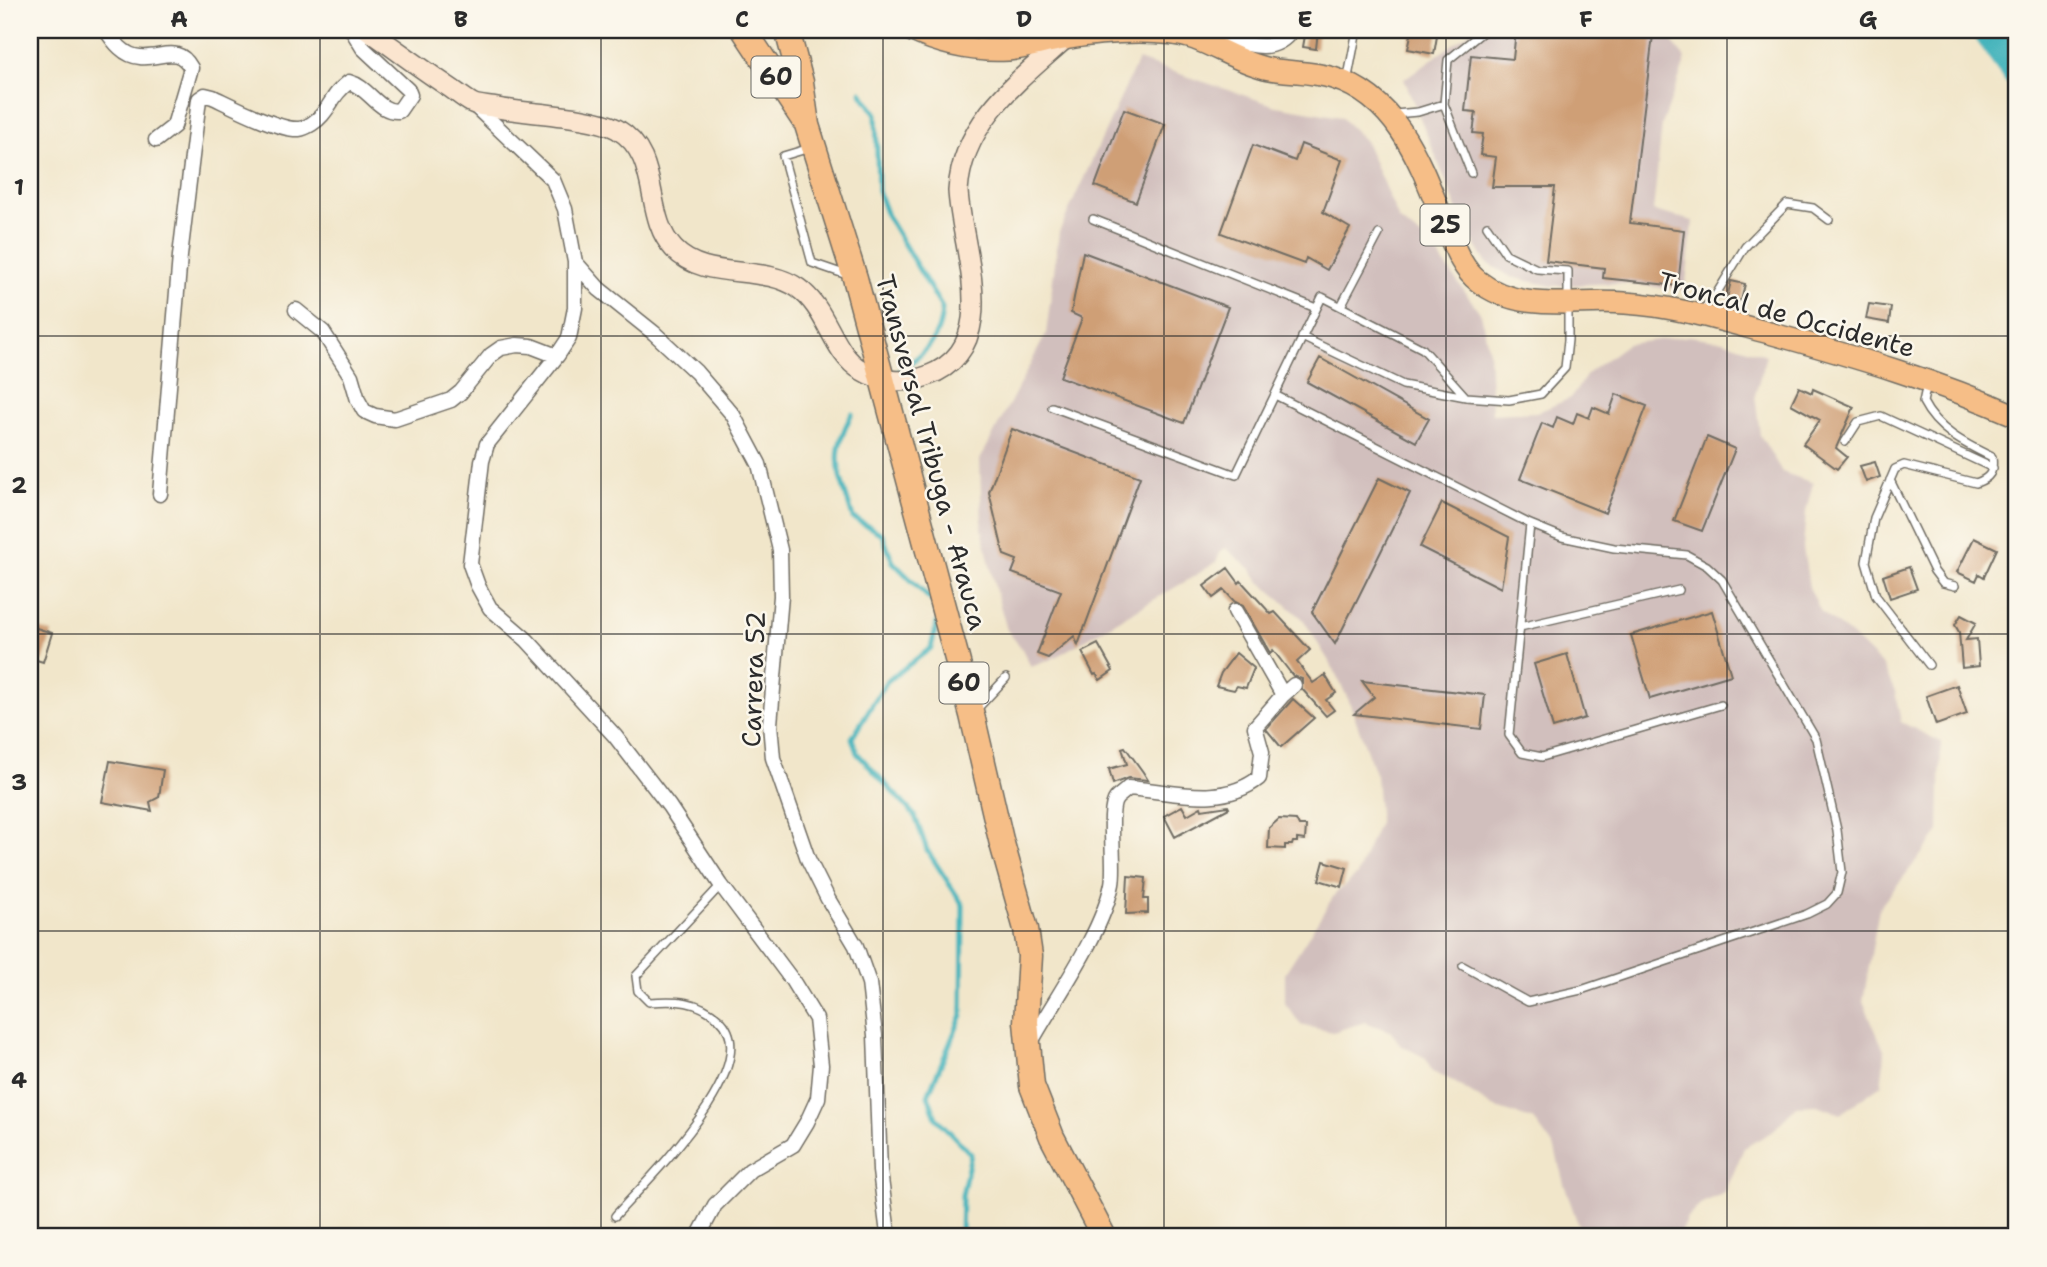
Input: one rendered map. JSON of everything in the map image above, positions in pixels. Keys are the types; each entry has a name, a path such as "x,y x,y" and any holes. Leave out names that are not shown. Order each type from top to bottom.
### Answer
{"highway":[{"name":"Transversal Tribuga - Arauca","path":"744,30 811,136"},
{"name":"Transversal Tribuga - Arauca","path":"787,30 801,82 811,136 855,278 972,715 1001,841 1026,929 1030,956 1026,1022 1031,1086 1052,1137 1104,1237"}],"main road":[{"path":"368,30 472,103 516,113 601,123 617,130 632,143 645,161 659,228 675,250 703,265 790,282 808,295 816,305 848,359 861,370 880,379 904,381 933,374 947,364 961,349 970,332 974,311 959,210 959,172 965,154 986,117 1012,86 1065,38"},
{"name":"Troncal de Occidente","path":"910,30 952,45 1010,50 1065,38 1115,32 1174,34 1191,38 1264,68 1319,74 1347,83 1362,91 1390,115 1413,150 1466,269 1476,280 1511,298 1542,303 1628,303 1698,314 1850,355 1928,380 2017,416"}],"street":[{"path":"106,30 119,48 130,54 140,57 177,55 186,60 191,68 174,126 156,140"},
{"path":"160,494 180,256 199,99 205,95 213,97 257,117 297,130 305,128 322,115 331,98 349,82 359,86 390,112 399,111 410,95 408,90 363,48 352,30"},
{"path":"1174,34 1221,33 1256,46 1270,47 1284,41 1292,30"},
{"path":"472,103 553,180 565,209 575,262 573,323 569,338 487,444 482,461 470,564 478,586 490,608 527,640 615,736 792,980 816,1019 821,1065 818,1098 793,1144 750,1170 715,1205 698,1237"},
{"name":"Carrera 52","path":"575,262 599,289 654,333 696,372 733,415 759,464 780,550 781,596 770,724 773,758 808,859 856,946 869,983 876,1035 880,1171 887,1226 891,1237"},
{"path":"296,310 323,332 351,376 364,411 375,416 395,419 451,400 461,392 491,355 501,348 531,346 557,356"},
{"path":"1235,611 1283,695"},
{"path":"1028,1047 1100,923 1112,884 1115,850 1111,815 1115,800 1128,788 1214,796 1247,788 1259,778 1262,768 1262,752 1255,727 1294,685"}],"lane":[{"path":"1347,83 1357,30"},
{"path":"1471,173 1444,104 1448,60 1485,30"},
{"path":"1390,115 1418,112 1444,104"},
{"path":"811,136 783,156 811,263 855,278"},
{"path":"1698,314 1715,296 1745,247 1787,204 1813,208 1829,220"},
{"path":"1093,219 1316,308"},
{"path":"1302,337 1403,385 1466,397 1509,400 1542,394 1565,368 1568,271 1537,269 1506,254 1486,226"},
{"path":"1341,306 1379,234"},
{"path":"1052,407 1236,475 1322,297 1423,349 1466,397"},
{"path":"1928,380 1923,402 1931,417 1963,443 1992,457 1993,468 1987,479 1976,483 1904,465 1895,469 1874,518 1866,562 1876,596 1929,665"},
{"path":"1275,395 1530,524 1562,537 1614,548 1687,555 1707,566 1722,580 1816,739 1837,830 1842,872 1837,892 1827,904 1807,915 1581,990 1528,1002 1463,966"},
{"path":"1845,442 1858,422 1881,416 1993,468"},
{"path":"1890,480 1934,571 1943,583 1955,586"},
{"path":"1530,524 1509,735 1522,753 1542,757 1721,705"},
{"path":"1520,627 1679,590"},
{"path":"972,715 1006,678"},
{"path":"615,1216 699,1120 724,1081 732,1042 723,1023 705,1007 673,1000 649,1002 638,991 636,976 721,885"}],"shaded area":[{"path":"1226,30 1264,30 1262,40"},
{"path":"1473,30 1662,30 1686,59 1662,125 1653,211 1693,221 1685,290 1616,283 1552,286 1511,277 1486,262 1465,228 1404,79"},
{"path":"1138,60 1276,106 1341,117 1365,141 1399,220 1430,244 1481,314 1489,351 1492,414 1538,412 1571,398 1588,373 1627,344 1689,336 1723,341 1766,355 1755,395 1760,435 1782,472 1813,483 1806,511 1803,548 1809,587 1821,612 1851,635 1883,666 1895,692 1901,722 1941,742 1939,832 1879,908 1863,1001 1885,1053 1881,1085 1840,1114 1817,1105 1796,1106 1773,1131 1744,1148 1725,1193 1702,1203 1687,1218 1678,1237 1605,1237 1579,1227 1555,1149 1534,1120 1493,1107 1451,1080 1432,1072 1426,1058 1400,1045 1392,1032 1365,1022 1333,1032 1301,1025 1285,1003 1285,973 1335,894 1357,875 1379,822 1379,813 1376,776 1349,701 1333,668 1303,619 1259,581 1251,569 1226,548 1221,551 1216,562 1193,577 1052,659 1031,667 1022,649 1007,630 982,528 980,460 1046,334 1059,232"}],"building":[{"path":"1306,30 1318,30 1316,49 1303,47"},
{"path":"1412,30 1438,30 1434,54 1408,49"},
{"path":"1516,30 1644,30 1643,34 1653,35 1630,223 1684,230 1678,286 1603,278 1604,268 1546,261 1555,187 1492,187 1496,157 1480,155 1483,134 1473,133 1476,112 1465,111 1471,55 1513,59"},
{"path":"1124,109 1165,124 1136,202 1095,186"},
{"path":"1301,144 1342,160 1323,212 1350,228 1327,270 1306,258 1304,264 1221,233 1253,145 1295,161"},
{"path":"1083,252 1228,307 1184,423 1060,377 1082,318 1071,313"},
{"path":"1731,281 1745,284 1741,301 1727,298"},
{"path":"1869,304 1891,307 1889,323 1866,319"},
{"path":"1320,358 1429,419 1416,442 1307,382"},
{"path":"1799,387 1812,393 1813,389 1854,407 1836,448 1847,457 1837,469 1803,444 1820,420 1791,404"},
{"path":"1616,394 1647,406 1605,513 1520,479 1542,423 1553,428 1557,417 1573,424 1577,413 1589,418 1593,407 1609,414"},
{"path":"1012,429 1140,477 1078,645 1074,636 1048,658 1037,654 1061,591 1012,573 1017,560 1004,555 989,492"},
{"path":"1707,437 1735,449 1702,531 1674,521"},
{"path":"1875,462 1880,477 1866,482 1860,466"},
{"path":"1379,478 1410,493 1335,644 1312,612"},
{"path":"1442,503 1509,537 1501,588 1420,547"},
{"path":"1974,538 1997,549 1984,577 1979,574 1976,581 1957,572"},
{"path":"1909,567 1917,589 1890,598 1883,576"},
{"path":"1228,568 1239,583 1241,581 1271,614 1275,612 1310,650 1297,662 1313,683 1325,675 1336,693 1326,700 1334,710 1326,716 1302,689 1302,679 1293,676 1273,650 1270,653 1243,606 1224,590 1213,598 1204,586"},
{"path":"1712,611 1731,675 1650,699 1631,635"},
{"path":"1961,615 1976,623 1966,640 1977,639 1979,666 1962,668 1959,632 1955,625"},
{"path":"30,626 52,633 43,662 30,658"},
{"path":"1098,644 1113,671 1100,680 1094,675 1082,652"},
{"path":"1236,653 1254,668 1246,688 1237,686 1234,690 1216,686 1221,673"},
{"path":"1567,654 1585,718 1553,728 1534,664"},
{"path":"1362,681 1485,695 1481,729 1354,714 1374,697"},
{"path":"1957,685 1967,714 1936,725 1926,696"},
{"path":"1293,699 1314,718 1281,747 1266,729"},
{"path":"1125,747 1148,780 1128,778 1113,784 1109,769 1127,764 1122,748"},
{"path":"110,761 163,770 159,797 150,802 152,811 102,802"},
{"path":"1182,806 1187,815 1201,807 1202,810 1229,808 1175,837 1164,816"},
{"path":"1279,819 1296,820 1299,826 1306,826 1305,840 1297,839 1292,845 1285,845 1285,849 1268,848 1269,828"},
{"path":"1324,861 1347,868 1342,887 1319,880"},
{"path":"1128,876 1146,878 1144,899 1148,899 1148,913 1126,914"}],"waterway":[{"path":"1987,30 2017,73"},
{"path":"861,92 876,114 878,191 887,216 942,308 934,339 914,361 896,374"},
{"path":"852,414 838,454 841,477 853,518 882,534 893,562 931,600"},
{"path":"937,623 931,648 886,682 852,738 857,753 915,816 927,850 963,905 962,1015 928,1095 936,1118 971,1154 962,1195 961,1237"}]}
